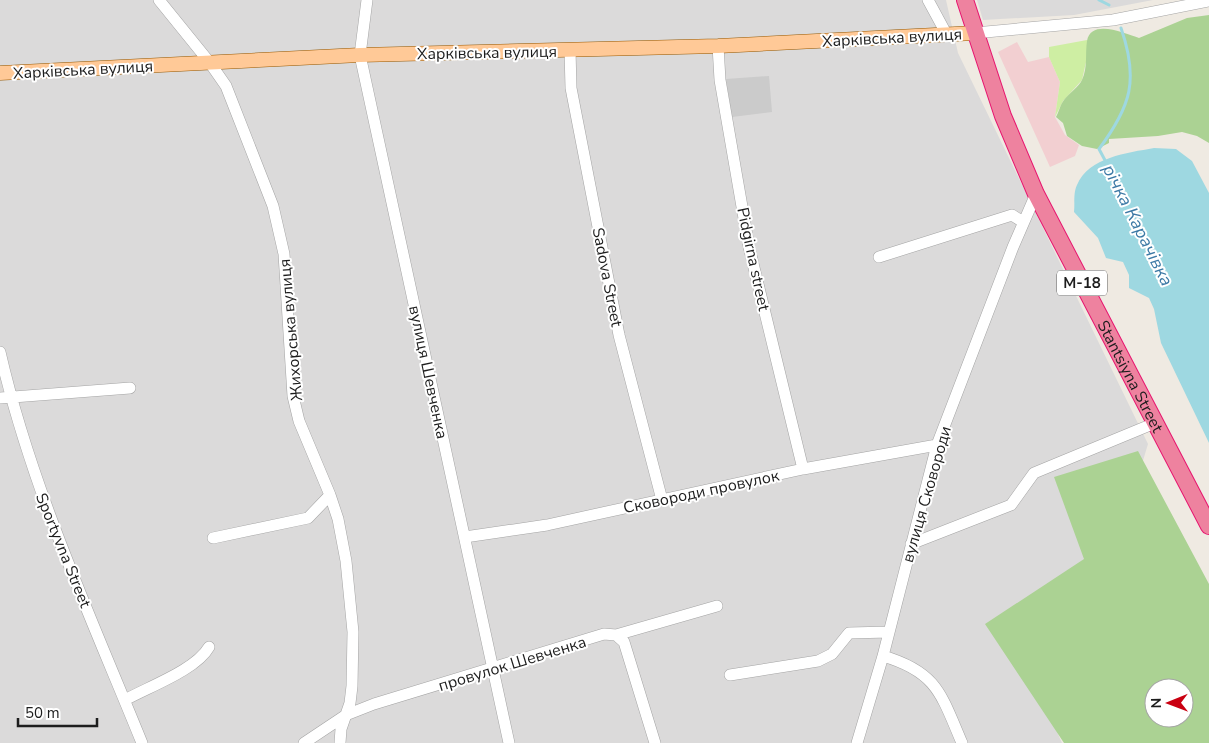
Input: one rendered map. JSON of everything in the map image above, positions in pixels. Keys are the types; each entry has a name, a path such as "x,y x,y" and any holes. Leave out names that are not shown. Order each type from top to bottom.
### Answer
{"highway":[{"name":"М-18","path":"965,0 975,33"},
{"name":"Stantsiyna Street","path":"975,33 1003,116 1036,194 1209,526"}],"main road":[{"name":"Харківська вулиця","path":"0,73 360,55 718,46 975,33"}],"street":[{"name":"Жихорська вулиця","path":"159,0 210,63 226,86 273,206 284,254 293,396 299,421 338,519 346,561 353,632 352,686 341,729 340,743"},
{"name":"вулиця Шевченка","path":"367,0 360,55 509,743"},
{"path":"928,0 946,35"},
{"path":"975,33 1113,20 1168,5 1209,1"},
{"name":"Pidgirna street","path":"718,46 720,80 749,247 803,469"},
{"name":"Sadova Street","path":"570,50 571,88 619,335 662,500"},
{"name":"вулиця Сковороди","path":"857,743 883,656 937,446 1023,222 1036,194"},
{"path":"879,257 1012,215 1023,222"},
{"name":"Sportyvna Street","path":"0,352 5,397 41,493 142,743"},
{"path":"5,397 130,388"},
{"path":"911,544 1011,506 1034,473 1156,423"},
{"name":"Сковороди провулок","path":"465,537 547,525 803,469 937,446"},
{"path":"213,538 308,518 330,495"},
{"name":"провулок Шевченка","path":"304,743 346,715 604,634 616,635 717,606"},
{"path":"730,675 818,661 832,654 849,633 889,632"},
{"path":"616,635 624,642 655,743"},
{"path":"124,700 193,664 204,656 209,647"},
{"path":"883,656 912,666 936,688 962,743"}],"shaded area":[{"path":"0,0 946,0 958,53 1148,444 1112,563 1011,629 1062,743 0,743"},
{"path":"977,0 1153,0 1074,15 983,20"},
{"path":"1017,42 1028,62 1049,57 1060,82 1055,117 1065,135 1079,145 1075,156 1050,167 998,52"},
{"path":"769,76 772,112 732,117 726,79"}],"green space":[{"path":"1209,15 1209,143 1197,136 1182,132 1158,136 1109,139 1109,143 1097,149 1082,146 1067,136 1063,123 1056,117 1061,104 1082,80 1086,65 1087,41 1090,34 1095,30 1110,29 1139,38 1187,18"},
{"path":"1087,40 1088,53 1082,80 1063,101 1055,117 1060,82 1049,57 1049,47"},
{"path":"1138,451 1209,584 1209,743 1064,743 985,624 1084,559 1054,477"}],"water":[{"path":"1154,148 1176,149 1192,161 1209,193 1209,443 1161,343 1154,309 1149,298 1129,288 1129,275 1123,262 1106,258 1098,238 1074,212 1077,185 1090,168 1110,158"}],"waterway":[{"name":"річка Карачівка","path":"1099,0 1109,5"},
{"name":"річка Карачівка","path":"1107,164 1099,149 1110,134 1125,106 1129,92 1130,63 1121,28"}]}
